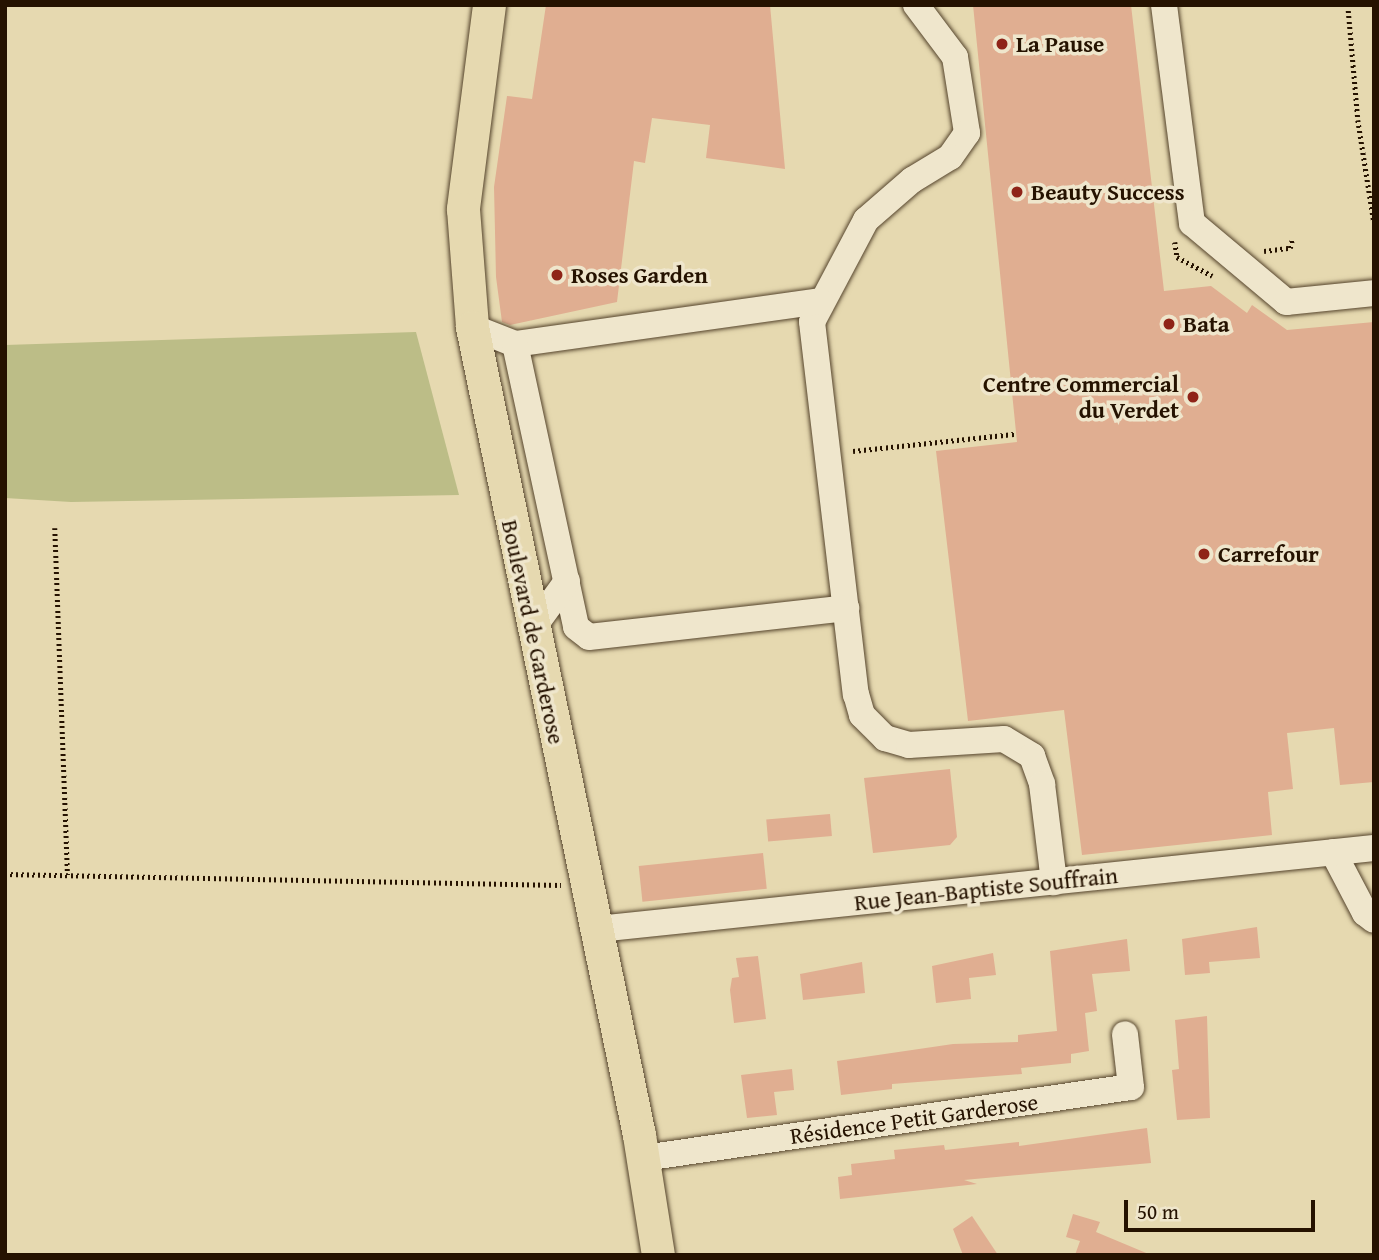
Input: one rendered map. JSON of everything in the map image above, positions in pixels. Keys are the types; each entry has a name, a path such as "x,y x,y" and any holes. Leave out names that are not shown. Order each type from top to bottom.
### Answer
{"main road":[{"name":"Boulevard de Garderose","path":"489,5 463,209 472,327 644,1158 658,1255"}],"street":[{"path":"916,5 955,57 967,133 950,157 912,180 866,220 820,301 812,322 846,608 862,715 885,738 909,746 1004,739 1032,756 1042,783 1054,882"},
{"path":"1164,5 1192,223 1286,302 1374,293"},
{"path":"472,327 515,344 820,301"},
{"path":"515,344 576,627 589,637 846,608"},
{"path":"533,628 567,581"},
{"name":"Rue Jean-Baptiste Souffrain","path":"598,929 1374,848"},
{"path":"1333,852 1365,913 1374,920"},
{"name":"Résidence Petit Garderose","path":"644,1158 1131,1087 1125,1034"}],"path":[{"path":"1348,5 1358,120 1374,222"},
{"path":"827,454 1016,433"},
{"path":"55,528 68,875"},
{"path":"5,874 589,885"}],"green space":[{"path":"416,332 459,495 71,502 5,498 5,345"}],"building":[{"path":"546,5 770,5 785,169 706,158 710,125 652,118 645,163 634,161 617,302 510,325 502,322 496,277 494,187 507,96 532,99"},
{"name":"Centre Commercial du Verdet","path":"973,5 1131,5 1164,291 1211,286 1247,313 1252,305 1287,330 1374,322 1374,782 1340,785 1334,728 1287,733 1293,789 1268,792 1272,835 1082,855 1064,710 968,721 936,451 1017,442"},
{"path":"950,769 957,837 950,845 873,853 864,778"},
{"path":"830,814 832,836 768,841 766,820"},
{"path":"763,853 767,889 642,902 639,866"},
{"path":"1257,927 1260,958 1209,962 1210,973 1185,975 1182,939"},
{"path":"1127,939 1130,971 1092,974 1097,1011 1085,1013 1089,1051 1071,1054 1071,1063 1021,1068 1022,1074 892,1084 892,1089 841,1095 837,1061 953,1044 1018,1042 1018,1035 1057,1031 1050,951"},
{"path":"993,953 996,975 969,978 971,999 936,1003 932,966"},
{"path":"758,956 766,1019 734,1023 730,990 732,978 739,977 736,958"},
{"path":"862,962 865,993 803,1000 800,974"},
{"path":"1207,1016 1210,1118 1177,1120 1172,1070 1179,1069 1175,1020"},
{"path":"792,1069 794,1090 774,1092 777,1115 747,1118 741,1075"},
{"path":"1147,1128 1151,1163 964,1180 977,1184 840,1199 838,1177 852,1175 851,1164 895,1159 894,1150 944,1145 945,1150 1019,1142 1019,1146"},
{"path":"1073,1214 1100,1222 1096,1232 1151,1255 1075,1255 1080,1241 1066,1237"},
{"path":"972,1216 998,1255 963,1255 953,1229"}],"place":[{"name":"La Pause","path":"1002,44"},
{"name":"Beauty Success","path":"1017,192"},
{"name":"Roses Garden","path":"557,275"},
{"name":"Bata","path":"1169,324"},
{"name":"Centre Commercial du Verdet","path":"1193,397"},
{"name":"Carrefour","path":"1204,554"}]}
